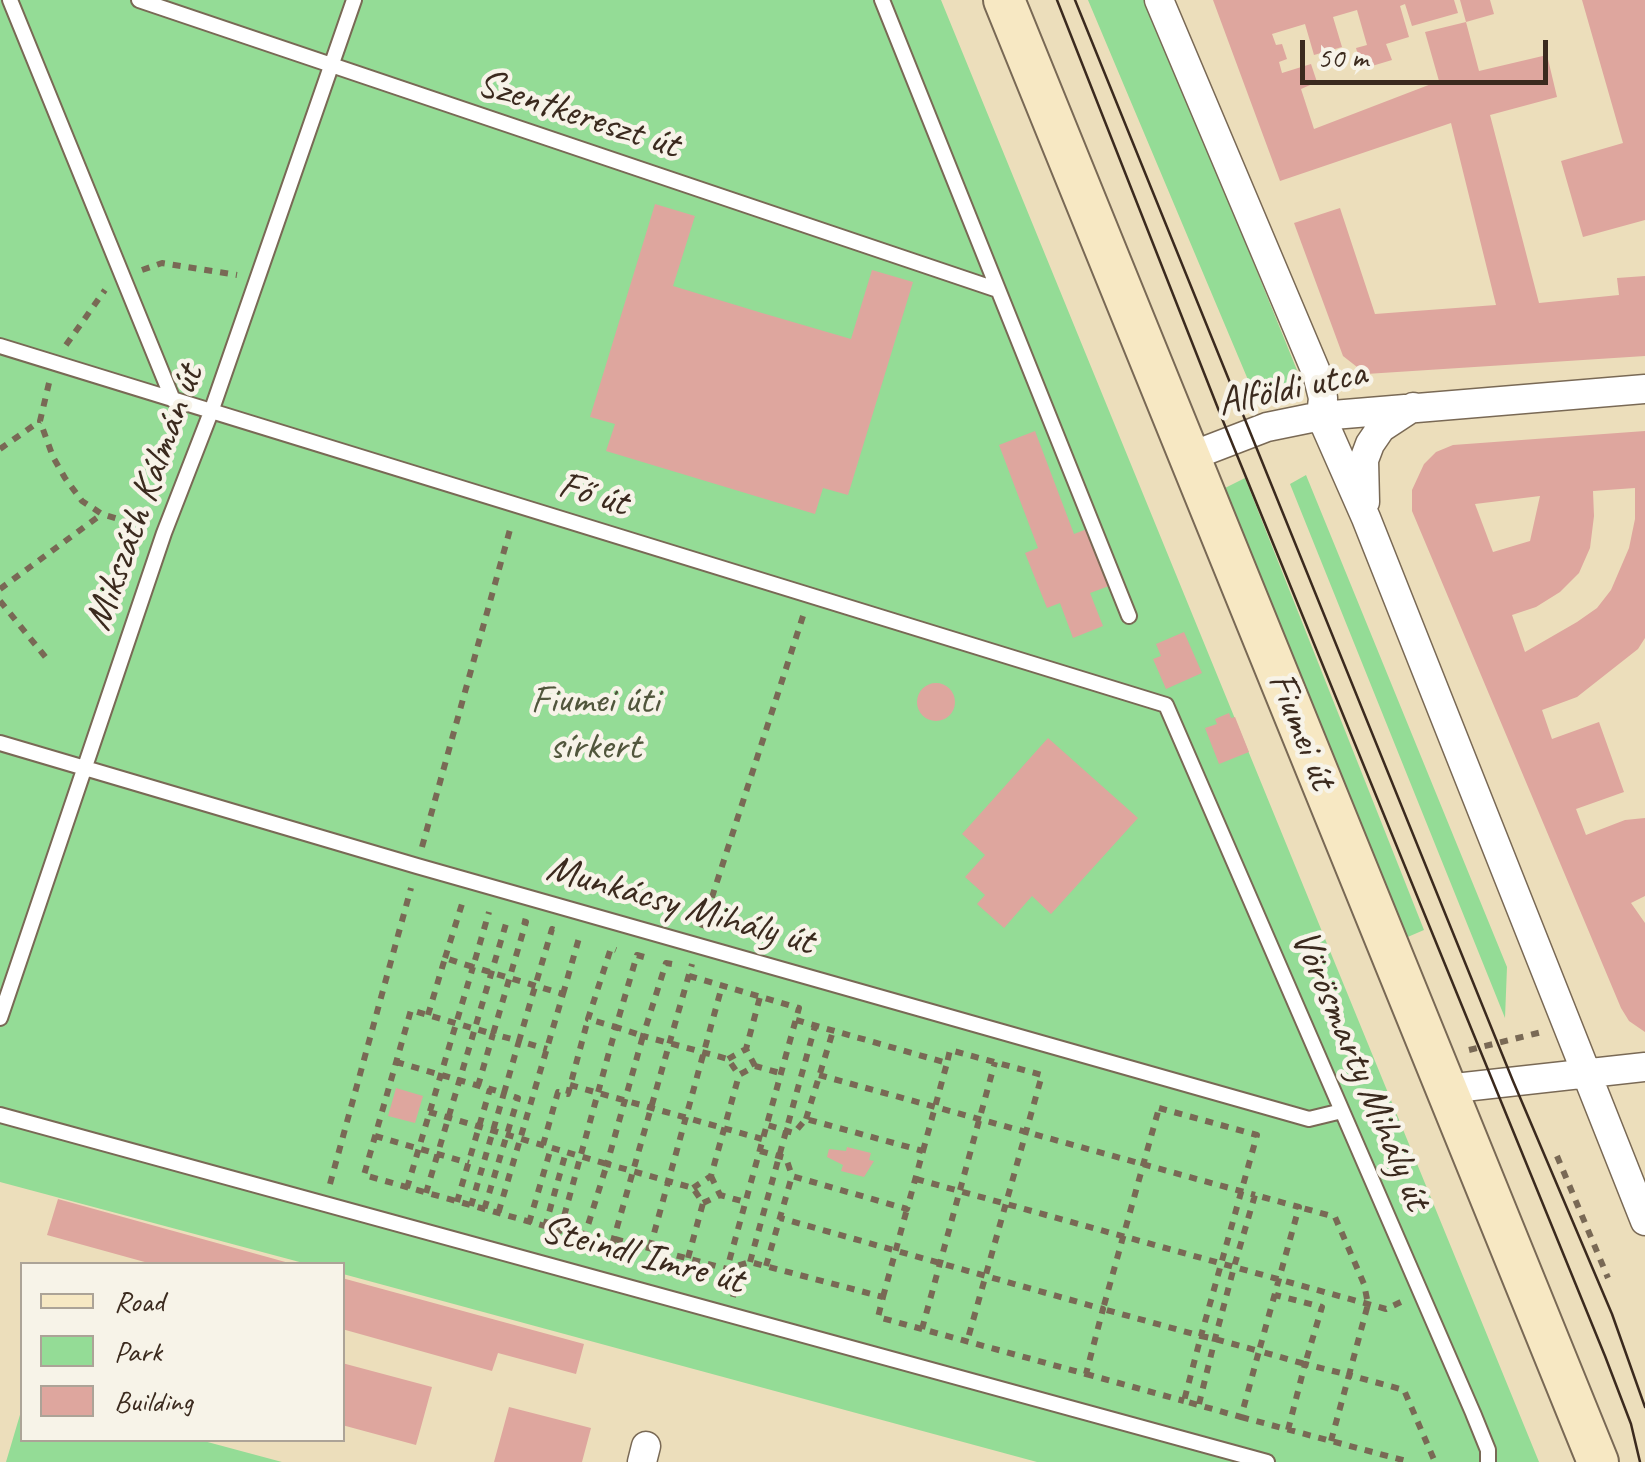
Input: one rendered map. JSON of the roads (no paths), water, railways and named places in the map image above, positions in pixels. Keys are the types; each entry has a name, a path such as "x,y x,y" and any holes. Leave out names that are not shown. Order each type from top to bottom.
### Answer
{"main road":[{"name":"Fiumei út","path":"1004,0 1598,1462"}],"street":[{"path":"1159,0 1317,374 1322,398 1320,416 1366,518 1645,1222"},
{"name":"Alföldi utca","path":"1189,457 1266,427 1320,416 1645,389"},
{"name":"Alföldi utca","path":"1366,518 1364,460 1370,444 1381,428 1414,406"},
{"path":"1439,1073 1584,1073 1645,1067"}],"lane":[{"path":"10,0 173,400"},
{"name":"Szentkereszt út","path":"139,0 998,290"},
{"name":"Mikszáth Kálmán út","path":"0,1018 164,533 211,412 354,0"},
{"path":"882,0 1130,616"},
{"name":"Fő út","path":"0,346 1166,706"},
{"name":"Vörösmarty Mihály út","path":"1166,706 1488,1450 1488,1462"},
{"name":"Munkácsy Mihály út","path":"0,743 1309,1119 1342,1111"},
{"name":"Steindl Imre út","path":"0,1115 1267,1462"}],"tram line":[{"path":"1057,0 1221,416 1605,1356 1631,1424 1640,1462"},
{"path":"1075,0 1513,1081 1612,1314 1645,1407"}],"park label":[{"name":"Fiumei úti sírkert","path":"595,725"}]}
